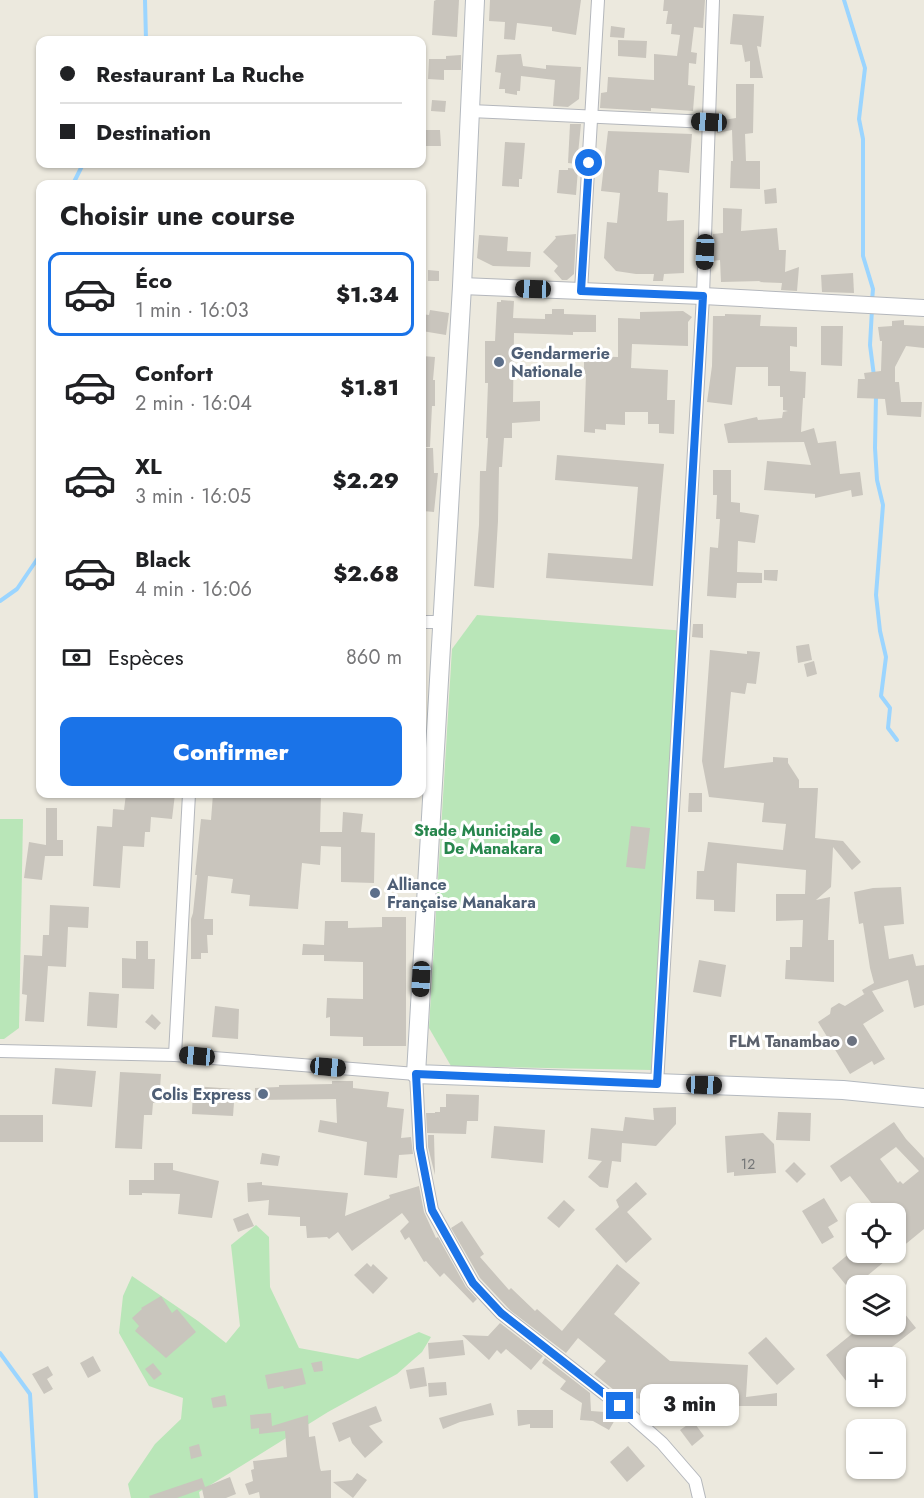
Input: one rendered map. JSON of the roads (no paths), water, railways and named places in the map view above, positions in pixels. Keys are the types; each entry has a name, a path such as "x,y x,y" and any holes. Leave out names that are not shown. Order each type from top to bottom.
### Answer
{"main road":[{"path":"475,0 462,286 416,1074 843,1090 924,1098"}],"street":[{"path":"581,291 598,0"},
{"path":"657,1084 703,296 713,0"},
{"path":"470,111 709,122"},
{"path":"462,286 924,308"},
{"path":"426,622 442,622"},
{"path":"175,1055 189,798"},
{"path":"0,1051 175,1055 416,1074 420,1148 432,1210 473,1283 501,1313 620,1406 662,1443 695,1481 699,1498"}],"waterway":[{"path":"145,0 146,36"},
{"path":"844,0 865,68 859,119 863,139 863,256 873,289 872,301"},
{"path":"75,180 81,168"},
{"path":"872,309 870,345 874,376"},
{"path":"876,395 877,480 883,505 876,595 886,657 881,696 890,708 888,728 897,740"},
{"path":"0,601 17,589 36,561"},
{"path":"0,1353 30,1394 36,1498"}],"place":[{"name":"Gendarmerie Nationale","path":"499,362"},
{"name":"Stade Municipale De Manakara","path":"555,839"},
{"name":"Alliance Française Manakara","path":"375,893"},
{"name":"FLM Tanambao","path":"852,1041"},
{"name":"Colis Express","path":"263,1094"}]}
